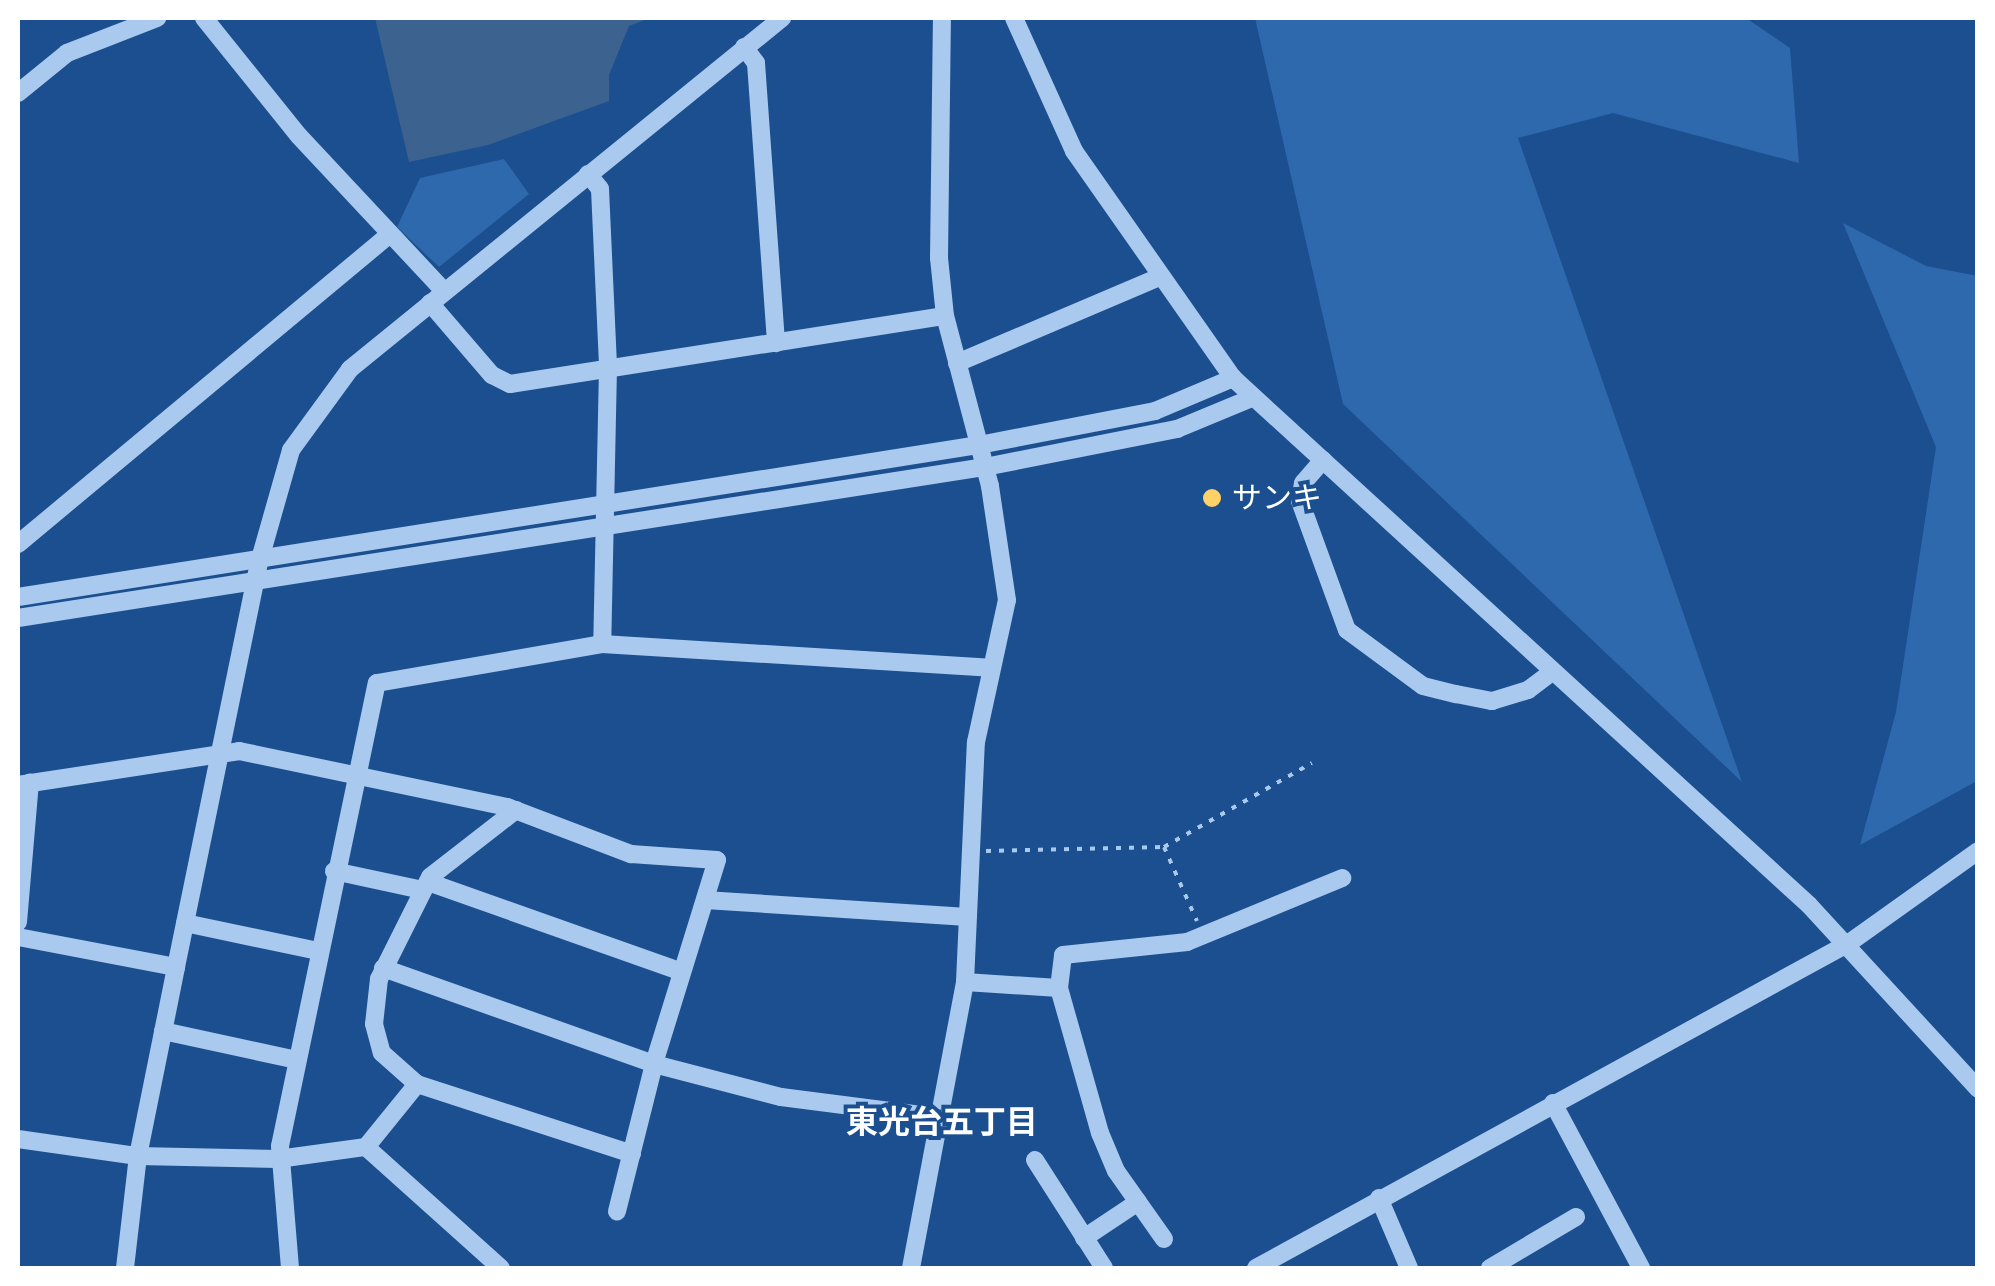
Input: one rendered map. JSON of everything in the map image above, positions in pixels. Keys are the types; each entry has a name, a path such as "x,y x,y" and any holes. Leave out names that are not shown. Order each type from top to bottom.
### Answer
{"street":[{"path":"22,90 66,53 157,18"},
{"path":"204,18 390,234 503,383 946,316"},
{"path":"126,1268 138,1156 258,568 278,486 308,421 350,368 782,18"},
{"path":"911,1268 965,982 966,850 990,668 1007,600 985,467 946,316 939,258 942,18"},
{"path":"1014,18 1074,151 1233,378 1849,943 1978,1088"},
{"path":"744,48 756,62 776,342"},
{"path":"588,174 600,189 608,368 602,644"},
{"path":"18,544 390,234"},
{"path":"957,363 1160,277"},
{"path":"18,618 258,568 979,445 1155,411 1233,378"},
{"path":"18,597 605,526 985,467 1177,429 1252,398"},
{"path":"1323,460 1303,483 1300,501 1347,630 1423,686 1456,694 1492,701 1528,690 1553,671"},
{"path":"290,1268 278,1159 354,774 381,680 602,644 990,668"},
{"path":"18,922 24,784 224,749 516,810 631,854 717,860 654,1064 617,1212"},
{"path":"516,810 426,886 384,968 374,1024 382,1053 417,1084 632,1154"},
{"path":"1256,1268 1849,943 1978,850"},
{"path":"334,870 426,886 682,972"},
{"path":"1164,1239 1138,1202 1100,1133 1058,988 1063,955 1203,936 1342,878"},
{"path":"705,900 967,917"},
{"path":"185,924 318,951"},
{"path":"18,938 176,967"},
{"path":"384,968 654,1064 781,1096 937,1117"},
{"path":"965,982 1058,988"},
{"path":"163,1031 297,1060"},
{"path":"18,1139 138,1156 278,1159 366,1147 417,1084"},
{"path":"1553,1104 1641,1268"},
{"path":"366,1147 500,1268"},
{"path":"1035,1160 1104,1268"},
{"path":"1379,1198 1409,1268"},
{"path":"1084,1238 1138,1202"},
{"path":"1490,1268 1576,1217"}],"path":[{"path":"966,850 1164,847 1312,763"},
{"path":"1164,847 1203,936"}],"shaded area":[{"path":"375,18 650,18 629,26 609,75 609,101 488,145 409,162"},
{"path":"1255,18 1746,18 1790,48 1799,163 1613,113 1518,138 1742,782 1343,404"},
{"path":"504,159 529,194 439,267 397,227 420,178"},
{"path":"1843,223 1926,266 1978,276 1977,781 1860,845 1896,712 1936,447"}],"place":[{"name":"サンキ","path":"1212,498"}],"district":[{"name":"東光台五丁目","path":"942,1122"}]}
